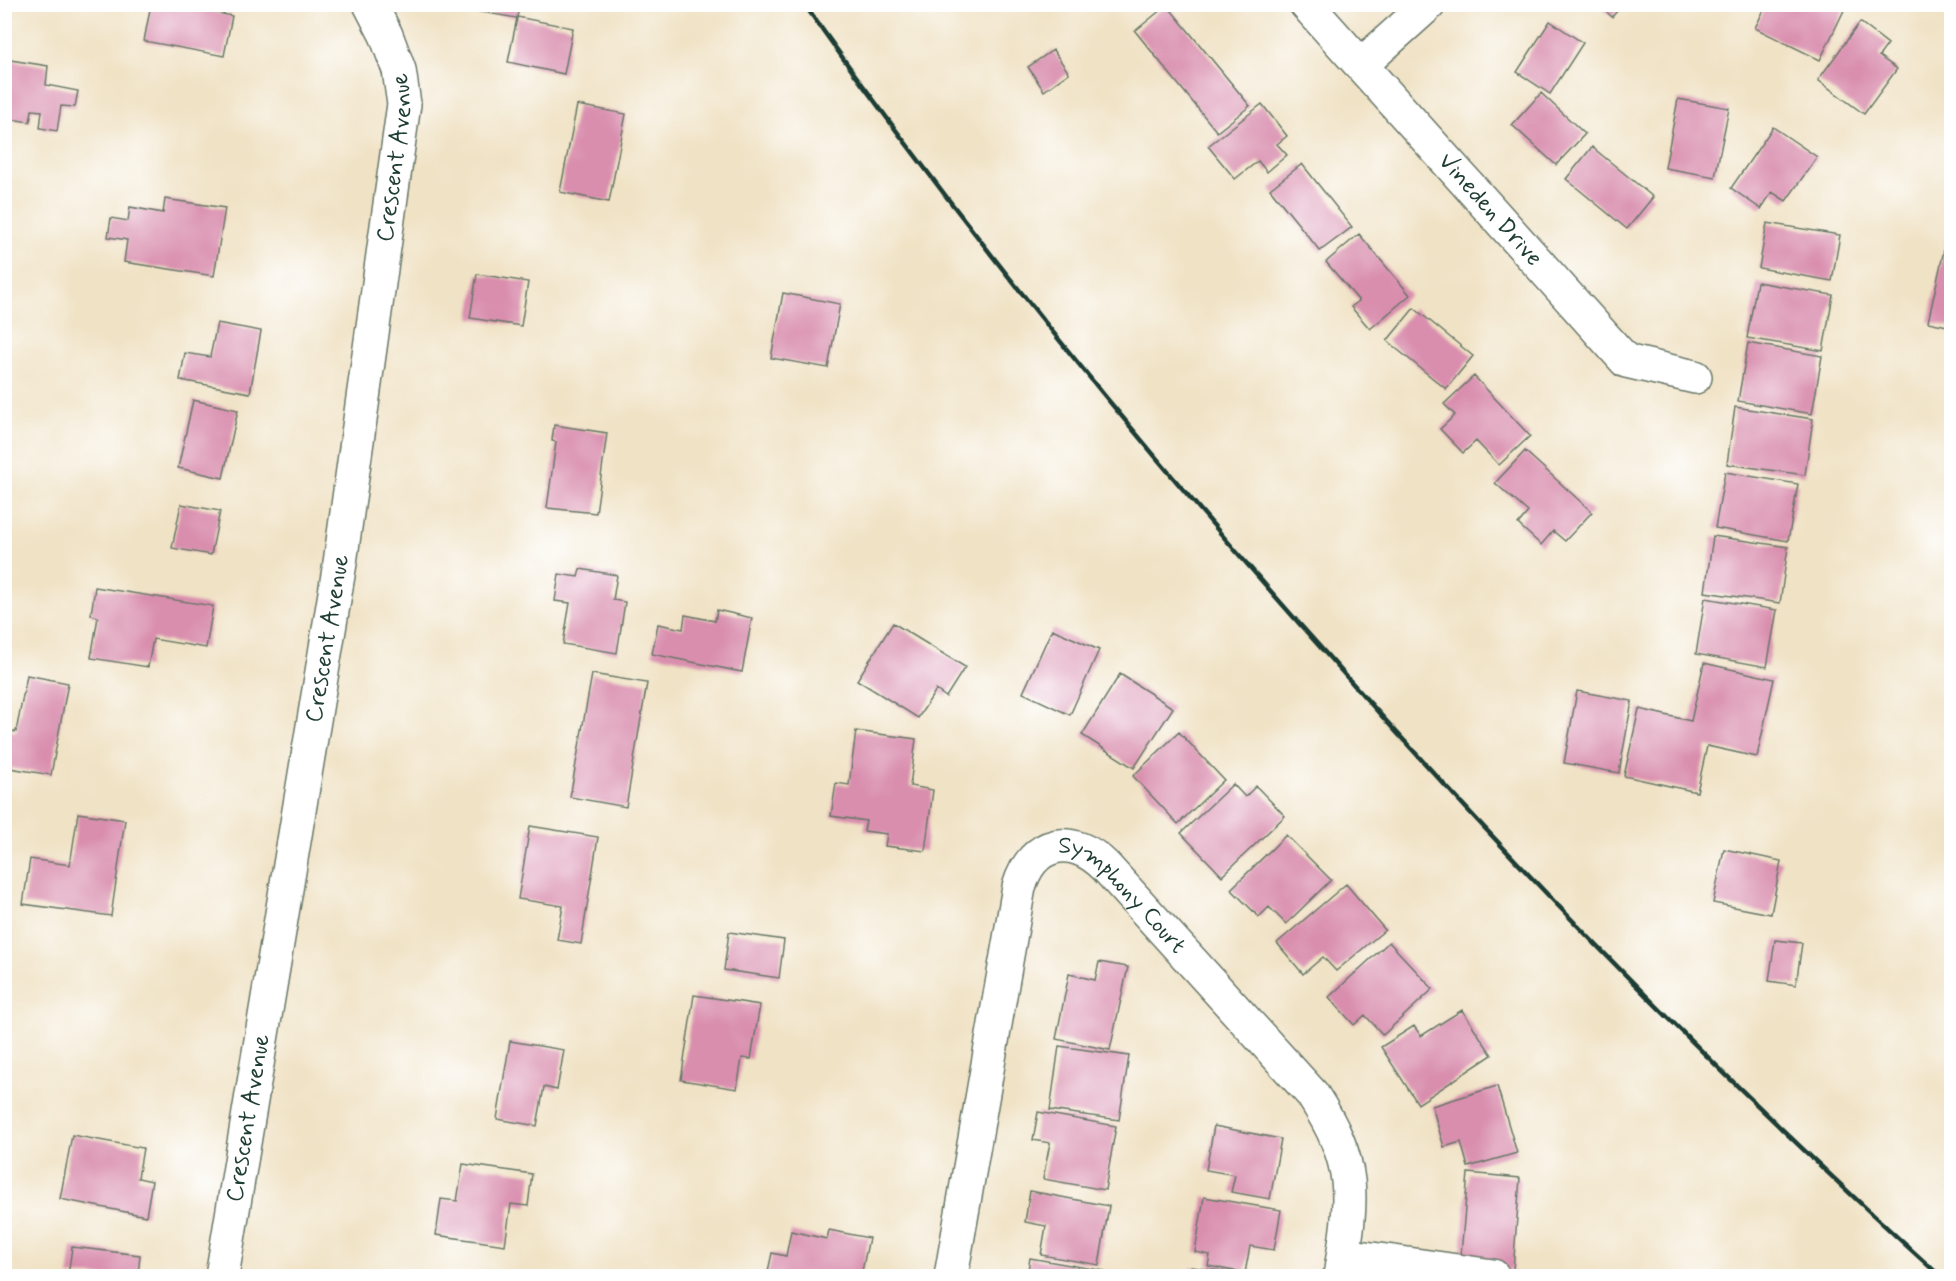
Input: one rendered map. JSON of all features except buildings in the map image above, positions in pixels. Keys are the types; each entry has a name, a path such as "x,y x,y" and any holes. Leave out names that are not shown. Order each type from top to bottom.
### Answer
{"street":[{"name":"Crescent Avenue","path":"222,1276 340,562 404,104 399,69 386,35 370,4"},
{"name":"Vineden Drive","path":"1306,4 1626,361 1695,377"},
{"path":"1361,65 1429,4"},
{"name":"Symphony Court","path":"951,1276 1019,887 1024,871 1044,850 1070,846 1085,850 1097,857 1312,1094 1330,1121 1343,1151 1350,1185 1350,1218 1342,1266"},
{"path":"1342,1266 1493,1276"}],"railway":[{"path":"804,4 930,175 1061,342 1197,506 1337,666 1482,825 1630,980 1783,1130 1940,1276"}]}
